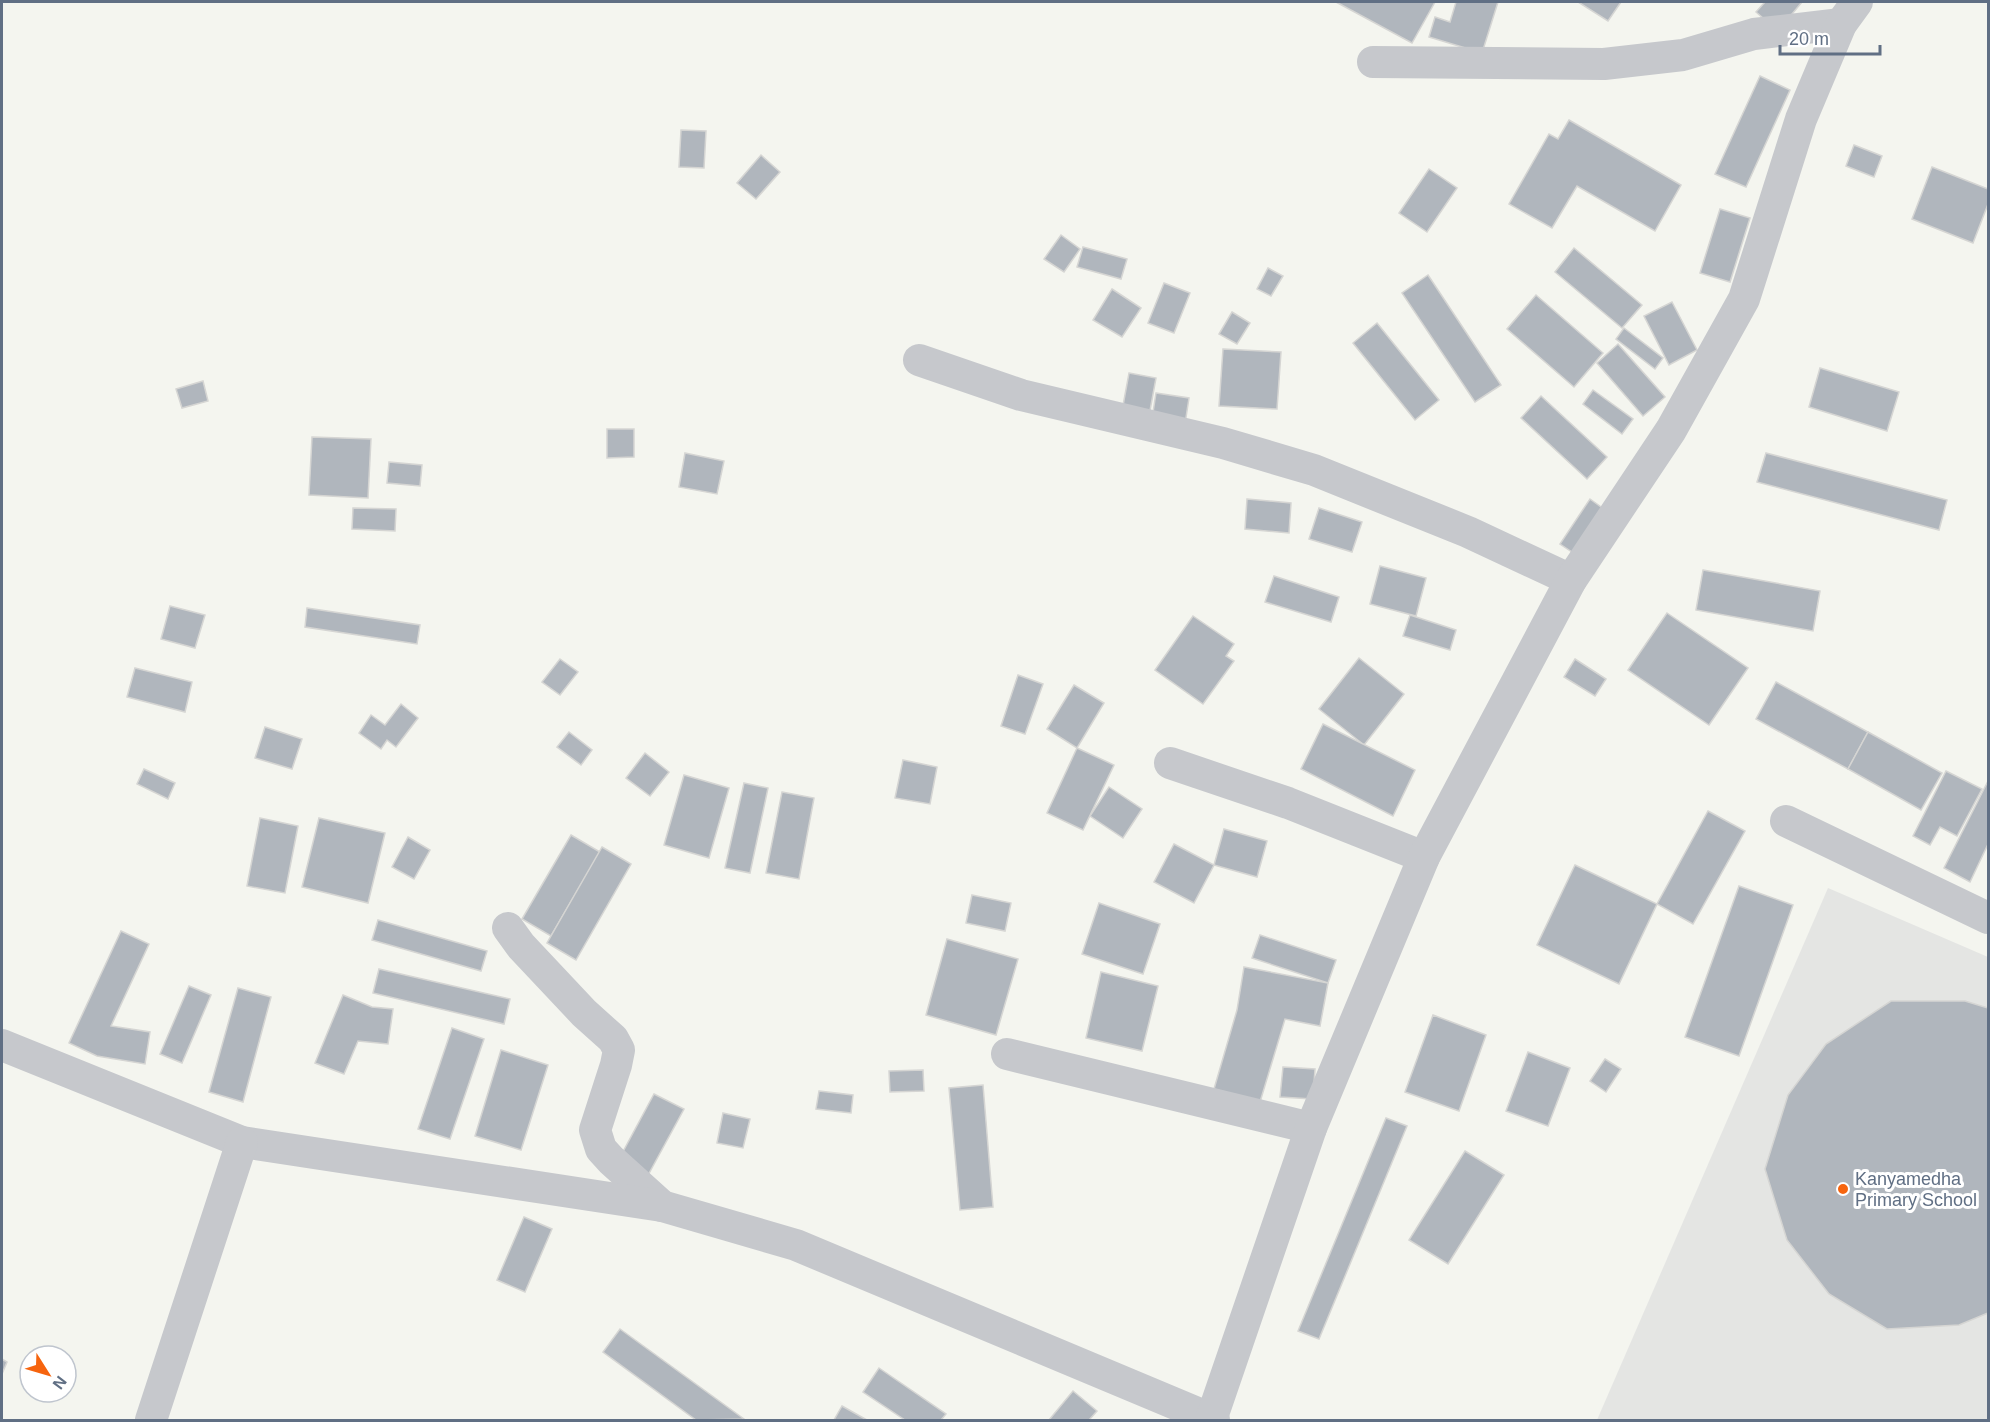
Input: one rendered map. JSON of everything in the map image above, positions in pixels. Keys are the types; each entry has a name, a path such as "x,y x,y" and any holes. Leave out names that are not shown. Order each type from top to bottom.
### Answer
{"street":[{"path":"1373,62 1497,61 1604,64 1683,55 1754,34 1849,13"},
{"path":"2,1045 242,1142 662,1206 796,1245 1213,1420 1311,1128 1424,857 1571,580 1671,430 1744,299 1801,119 1849,13"},
{"path":"919,360 1021,395 1223,444 1314,471 1468,532 1571,580"},
{"path":"1170,764 1288,803 1424,857"},
{"path":"1786,821 1989,918"},
{"path":"508,928 529,955 584,1013 613,1039 619,1050 595,1130 601,1149 662,1206"},
{"path":"1007,1054 1311,1128"},
{"path":"151,1420 242,1142"}],"shaded area":[{"name":"Kanyamedha Primary School","path":"1828,888 1988,957 1988,1420 1597,1420"}],"building":[{"path":"1336,2 1435,2 1412,43"},
{"path":"1456,2 1498,2 1482,53 1429,37 1435,17 1450,22"},
{"path":"1578,2 1621,2 1608,21"},
{"path":"1765,2 1802,2 1778,31 1756,12"},
{"path":"1760,76 1790,90 1746,187 1715,174"},
{"path":"1569,120 1681,185 1655,231 1577,186 1552,228 1509,204 1549,134 1558,139"},
{"path":"681,130 706,131 704,168 679,167"},
{"path":"1854,145 1882,156 1874,177 1846,166"},
{"path":"761,155 780,172 756,199 737,183"},
{"path":"1932,167 1988,189 1988,204 1973,243 1912,219"},
{"path":"1429,169 1457,188 1427,232 1399,213"},
{"path":"1720,209 1750,218 1730,282 1700,273"},
{"path":"1061,235 1080,249 1064,272 1044,259"},
{"path":"1083,247 1127,259 1121,279 1077,267"},
{"path":"1574,248 1642,305 1622,328 1555,272"},
{"path":"1268,268 1283,276 1271,296 1257,289"},
{"path":"1428,275 1501,385 1475,402 1402,293"},
{"path":"1164,283 1190,293 1174,333 1148,323"},
{"path":"1112,289 1141,308 1122,337 1093,320"},
{"path":"1536,295 1603,353 1574,387 1507,329"},
{"path":"1672,302 1697,350 1669,365 1644,316"},
{"path":"1232,312 1250,323 1237,344 1219,334"},
{"path":"1377,323 1439,400 1415,420 1353,343"},
{"path":"1624,328 1663,358 1655,369 1616,339"},
{"path":"1618,344 1665,397 1643,416 1597,363"},
{"path":"1223,349 1281,352 1277,409 1219,406"},
{"path":"1820,368 1899,392 1887,431 1809,407"},
{"path":"1129,373 1156,378 1149,416 1122,411"},
{"path":"203,381 208,401 182,408 176,389"},
{"path":"1593,390 1633,419 1622,434 1583,404"},
{"path":"1156,393 1189,398 1185,424 1152,419"},
{"path":"1541,396 1607,457 1587,479 1521,418"},
{"path":"607,429 634,429 634,457 607,458"},
{"path":"312,437 371,439 368,498 309,495"},
{"path":"685,453 724,461 717,494 679,487"},
{"path":"1766,453 1947,500 1939,530 1757,482"},
{"path":"389,462 422,465 420,486 387,483"},
{"path":"1247,499 1291,503 1289,533 1245,529"},
{"path":"1590,499 1608,512 1578,556 1560,544"},
{"path":"353,508 396,509 395,531 352,529"},
{"path":"1319,508 1362,522 1352,552 1309,539"},
{"path":"1380,566 1426,578 1416,616 1370,604"},
{"path":"1703,570 1820,591 1813,631 1696,610"},
{"path":"1274,576 1339,597 1331,622 1265,602"},
{"path":"170,606 205,615 195,648 161,639"},
{"path":"307,608 420,625 417,644 305,627"},
{"path":"1667,613 1748,668 1709,725 1628,670"},
{"path":"1410,615 1456,630 1450,650 1403,636"},
{"path":"1193,616 1234,644 1226,656 1234,661 1203,704 1155,670"},
{"path":"1359,658 1404,694 1364,745 1319,709"},
{"path":"560,659 578,672 560,695 542,682"},
{"path":"1575,659 1606,679 1595,696 1564,677"},
{"path":"135,668 192,682 185,712 127,697"},
{"path":"1018,675 1043,684 1025,734 1001,726"},
{"path":"1776,682 1868,732 1848,769 1756,719"},
{"path":"1074,685 1104,703 1077,748 1047,729"},
{"path":"401,704 418,718 396,747 387,740 381,749 359,733 371,715 385,725"},
{"path":"1323,724 1415,770 1393,816 1301,769"},
{"path":"265,727 302,739 292,769 255,758"},
{"path":"569,732 592,750 581,765 557,747"},
{"path":"1868,732 1942,773 1921,810 1848,769"},
{"path":"1077,748 1114,765 1083,830 1047,813"},
{"path":"645,753 669,772 650,796 626,778"},
{"path":"903,760 937,767 930,804 895,798"},
{"path":"144,769 175,783 168,799 137,784"},
{"path":"1946,771 1982,789 1957,836 1940,827 1930,845 1913,836"},
{"path":"684,775 729,788 709,858 664,845"},
{"path":"1988,781 1988,844 1970,882 1944,868"},
{"path":"744,783 768,788 750,873 725,868"},
{"path":"1109,787 1142,809 1123,838 1090,816"},
{"path":"782,792 814,798 799,879 766,873"},
{"path":"1708,811 1745,831 1693,924 1657,904"},
{"path":"260,818 298,826 285,893 247,886"},
{"path":"319,818 385,833 368,903 302,887"},
{"path":"1224,829 1267,841 1257,877 1214,865"},
{"path":"571,835 600,852 551,936 522,919"},
{"path":"408,837 430,850 414,879 392,867"},
{"path":"1174,844 1214,865 1194,903 1154,882"},
{"path":"602,847 631,864 576,960 547,943"},
{"path":"1575,865 1657,904 1619,984 1537,945"},
{"path":"1739,886 1793,905 1739,1056 1685,1037"},
{"path":"972,895 1011,903 1005,931 966,923"},
{"path":"1099,903 1160,924 1143,974 1082,954"},
{"path":"378,920 487,951 481,971 372,940"},
{"path":"121,931 149,944 111,1026 150,1032 145,1064 97,1056 69,1043"},
{"path":"1260,935 1336,960 1328,983 1252,958"},
{"path":"947,939 1018,959 996,1035 926,1015"},
{"path":"1244,967 1328,983 1320,1026 1285,1019 1260,1102 1214,1089 1237,1010"},
{"path":"379,969 510,999 504,1024 373,993"},
{"path":"1101,972 1158,986 1142,1051 1086,1038"},
{"path":"189,986 211,995 182,1063 160,1054"},
{"path":"238,988 271,997 243,1102 209,1092"},
{"path":"343,995 372,1007 393,1009 388,1044 358,1041 344,1074 315,1063"},
{"path":"1891,1001 1965,1001 1988,1008 1988,1313 1959,1325 1887,1329 1829,1294 1787,1240 1765,1169 1788,1095 1826,1044"},
{"path":"1433,1015 1486,1035 1459,1111 1405,1092"},
{"path":"452,1028 484,1039 450,1139 418,1129"},
{"path":"501,1050 548,1065 521,1150 475,1136"},
{"path":"1528,1052 1570,1068 1548,1126 1506,1111"},
{"path":"1605,1059 1621,1069 1606,1092 1590,1081"},
{"path":"1283,1067 1315,1069 1313,1099 1280,1097"},
{"path":"923,1070 924,1091 890,1092 889,1071"},
{"path":"983,1085 993,1207 960,1210 949,1088"},
{"path":"819,1091 853,1095 851,1113 816,1109"},
{"path":"654,1094 684,1109 647,1177 618,1161"},
{"path":"723,1113 750,1119 743,1148 717,1143"},
{"path":"1386,1118 1407,1126 1319,1339 1298,1331"},
{"path":"1465,1151 1504,1175 1448,1264 1409,1240"},
{"path":"524,1217 552,1229 525,1292 497,1280"},
{"path":"620,1329 744,1419 696,1420 603,1352"},
{"path":"2,1359 7,1362 2,1374"},
{"path":"879,1368 946,1414 941,1420 905,1420 863,1392"},
{"path":"1073,1391 1097,1411 1089,1420 1049,1420"},
{"path":"842,1406 867,1420 834,1420"}],"place":[{"name":"Kanyamedha Primary School","path":"1843,1189"}]}
